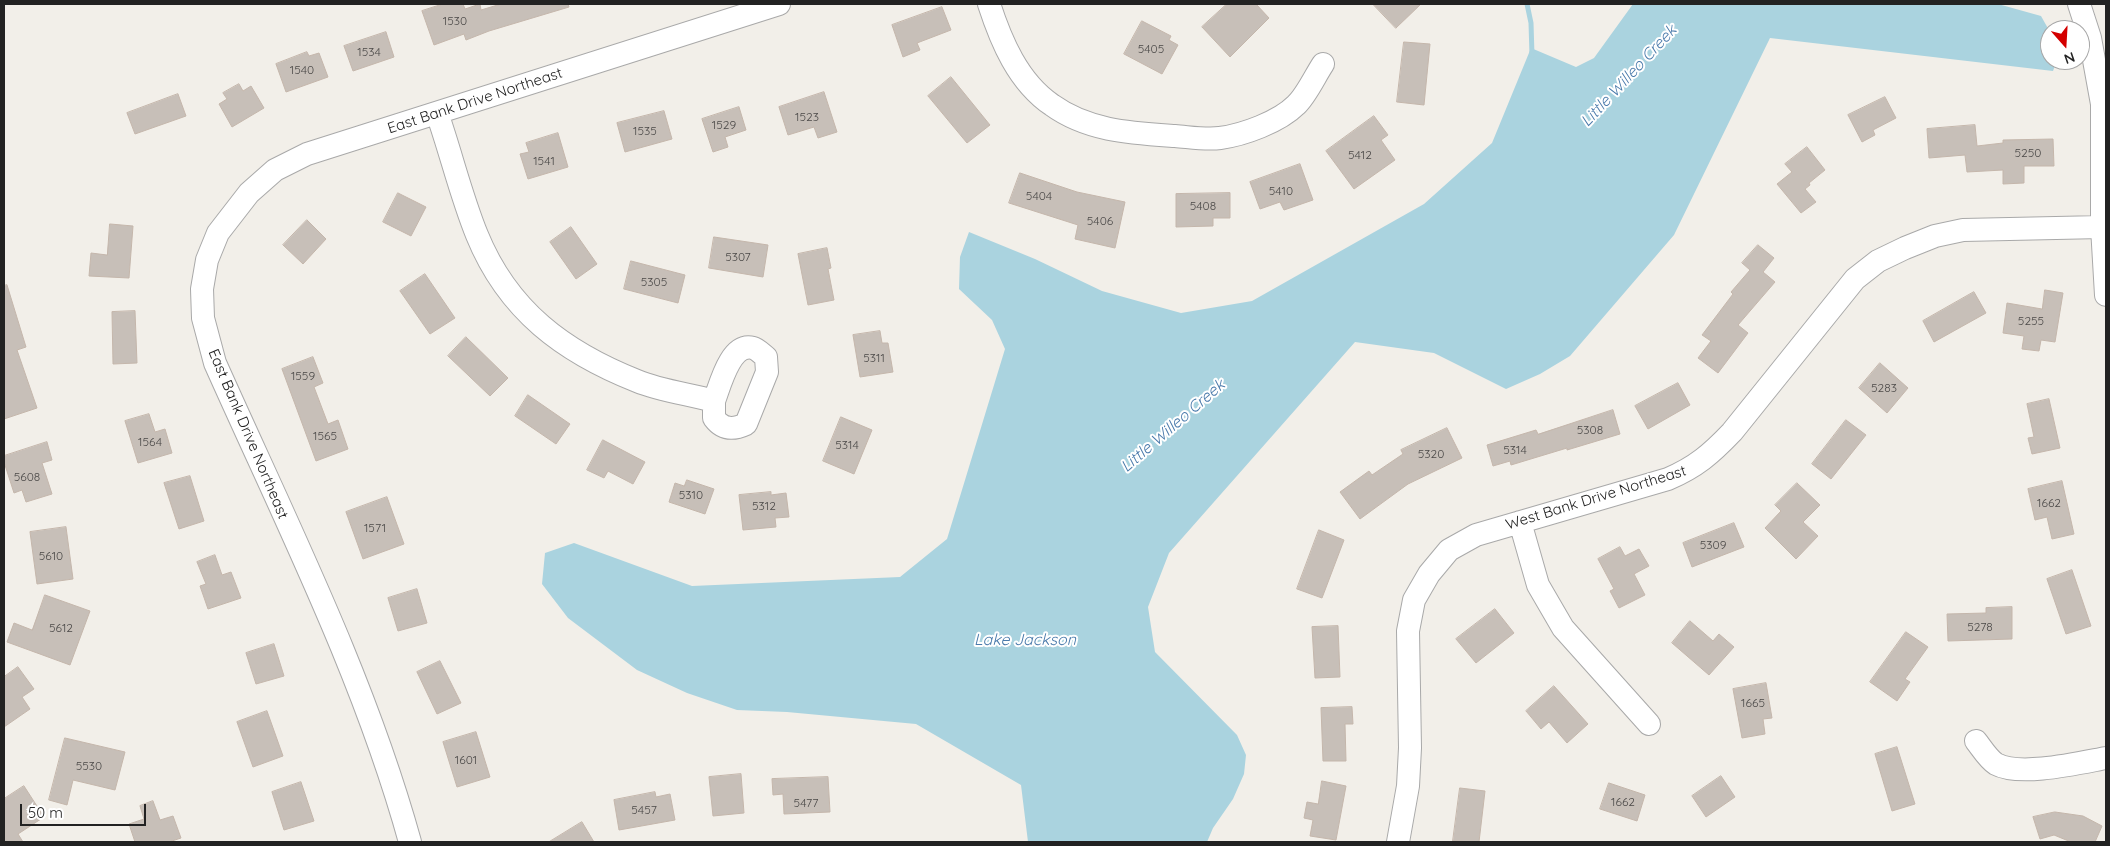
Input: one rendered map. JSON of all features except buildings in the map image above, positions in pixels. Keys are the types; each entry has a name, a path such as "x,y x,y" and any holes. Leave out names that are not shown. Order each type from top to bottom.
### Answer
{"street":[{"name":"East Bank Drive Northeast","path":"410,842 402,813 358,685 215,363 203,318 202,289 208,260 218,233 249,193 275,170 307,154 779,4"},
{"path":"989,4 1011,58 1036,92 1051,105 1079,121 1107,130 1202,138 1218,138 1242,134 1272,121 1296,105 1323,64"},
{"path":"2079,4 2090,38 2104,104 2102,227 2106,295"},
{"path":"437,113 477,235 492,266 522,308 541,327 572,349 608,368 639,382 714,401"},
{"name":"West Bank Drive Northeast","path":"1398,842 1408,786 1410,748 1408,632 1414,600 1429,574 1449,550 1476,535 1659,482 1692,468 1712,453 1732,432 1836,302 1855,280 1878,261 1935,236 1963,230 2102,227"},
{"path":"1520,522 1538,585 1563,628 1649,724"},
{"path":"1976,741 1995,764 2014,768 2040,769 2106,758"}],"water":[{"name":"Lake Jackson","path":"1633,4 1998,4 2041,16 2043,20 2040,20 2040,69 1770,38 1674,235 1570,356 1540,374 1506,389 1434,353 1355,342 1169,553 1148,607 1155,652 1237,735 1246,755 1244,774 1233,799 1213,828 1207,842 1028,842 1021,785 916,724 787,712 737,710 687,693 637,670 568,618 542,584 545,553 574,543 692,586 900,577 947,539 1005,349 992,320 959,289 960,257 969,232 1035,259 1102,291 1181,313 1252,301 1424,204 1492,143 1531,48 1576,67 1594,58"}],"waterway":[{"name":"Little Willeo Creek","path":"1527,4 1531,23 1532,55"}]}
